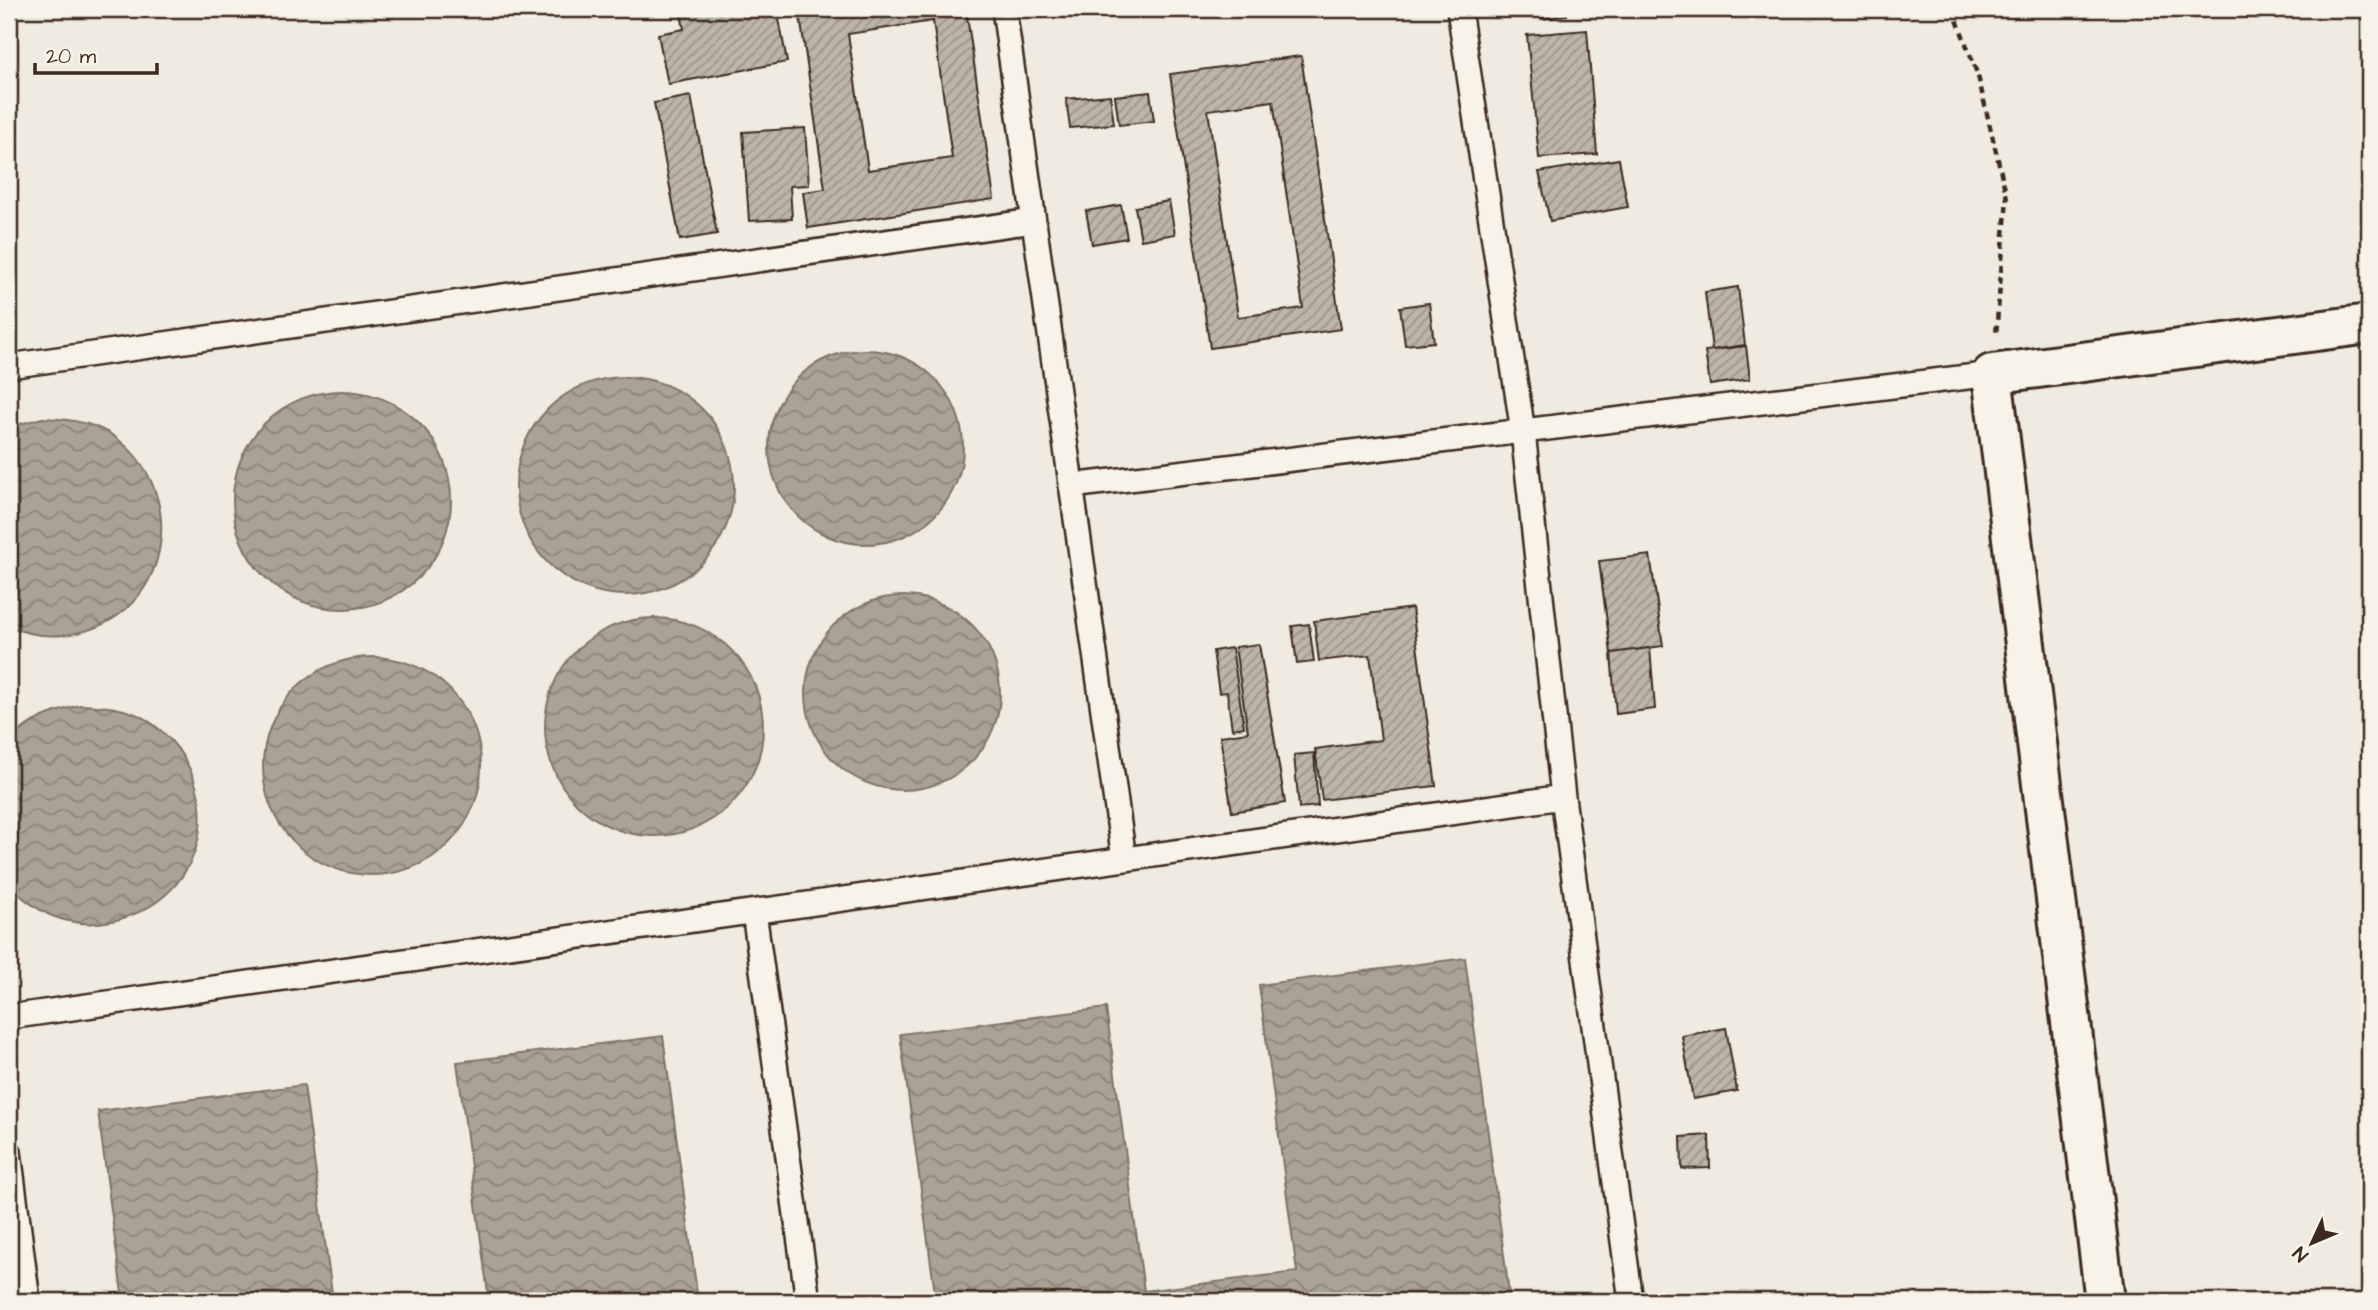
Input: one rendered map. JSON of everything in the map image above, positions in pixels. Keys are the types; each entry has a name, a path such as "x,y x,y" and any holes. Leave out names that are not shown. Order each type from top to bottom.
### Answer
{"street":[{"path":"2105,1301 1992,374 2369,324"}],"lane":[{"path":"1004,9 1124,859"},
{"path":"1458,9 1523,432 1563,797 1631,1301"},
{"path":"9,366 1033,221"},
{"path":"1071,486 1992,374"},
{"path":"9,1017 1563,797"},
{"path":"754,912 808,1301"},
{"path":"9,1152 28,1301"}],"path":[{"path":"1953,9 1978,76 2007,198 1992,374"}],"water":[{"path":"866,350 903,358 934,379 955,410 963,447 955,484 934,515 903,536 866,544 829,536 798,515 777,484 769,447 777,410 798,379 829,358"},
{"path":"625,377 667,385 702,409 726,444 734,486 726,528 702,563 667,587 625,595 583,587 548,563 524,528 516,486 524,444 548,409 583,385"},
{"path":"342,391 363,393 384,400 419,423 442,458 449,479 449,521 442,542 419,577 384,600 363,607 342,609 321,607 300,600 265,577 242,542 235,521 233,500 235,479 242,458 265,423 300,400 321,393"},
{"path":"42,418 85,423 109,433 135,455 152,482 160,512 160,543 152,572 136,598 112,619 81,632 62,635 35,634 9,626 9,427"},
{"path":"903,596 940,604 971,625 992,656 1000,693 992,730 971,761 940,782 903,790 866,782 835,761 814,730 806,693 814,656 835,625 866,604"},
{"path":"654,618 675,620 696,627 731,650 754,685 761,706 761,748 754,769 731,804 696,827 675,834 654,836 633,834 612,827 577,804 554,769 547,748 545,727 547,706 554,685 577,650 612,627 633,620"},
{"path":"372,657 393,659 414,666 449,689 472,724 479,745 479,787 472,808 449,843 414,866 393,873 372,875 351,873 330,866 295,843 272,808 265,787 263,766 265,745 272,724 295,689 330,666 351,659"},
{"path":"80,705 131,712 164,733 189,768 200,808 200,829 195,850 176,884 163,897 132,915 97,923 79,923 46,913 32,905 9,884 9,743 23,728 32,723 50,714"},
{"path":"1465,958 1510,1301 936,1301 900,1034 1106,1008 1144,1291 1297,1272 1259,985"},
{"path":"663,1036 698,1301 489,1301 457,1062"},
{"path":"304,1085 333,1301 123,1301 98,1111"}],"building":[{"path":"680,9 783,9 785,18 779,19 787,62 668,84 658,34 684,29"},
{"path":"799,9 966,9 994,199 808,228 803,192 825,189","holes":["933,21 952,158 868,170 848,34"]},
{"path":"1540,9 1566,9 1567,15 1542,19"},
{"path":"1587,30 1597,154 1539,158 1527,35"},
{"path":"1301,56 1341,329 1210,348 1170,74","holes":["1273,101 1303,308 1238,317 1208,110"]},
{"path":"1150,92 1154,121 1119,125 1115,96"},
{"path":"1110,95 1114,124 1070,128 1066,99"},
{"path":"691,96 717,234 680,240 654,103"},
{"path":"805,128 809,185 790,186 792,219 749,221 743,132"},
{"path":"1619,159 1628,207 1550,221 1539,172"},
{"path":"1169,201 1175,234 1141,240 1135,207"},
{"path":"1121,205 1127,238 1092,244 1086,211"},
{"path":"1738,287 1745,345 1712,350 1705,292"},
{"path":"1429,303 1434,342 1405,345 1400,307"},
{"path":"1746,346 1750,379 1710,385 1705,351"},
{"path":"1650,555 1663,646 1611,653 1599,561"},
{"path":"1412,608 1436,786 1322,800 1315,749 1381,740 1370,655 1319,661 1314,621"},
{"path":"1309,624 1314,662 1297,664 1292,626"},
{"path":"1259,644 1285,803 1232,812 1220,736 1248,732 1235,647"},
{"path":"1232,648 1244,727 1232,729 1227,692 1219,693 1213,651"},
{"path":"1650,648 1655,709 1616,714 1611,653"},
{"path":"1314,753 1318,806 1299,808 1294,755"},
{"path":"1726,1028 1737,1091 1693,1099 1682,1036"},
{"path":"1709,1135 1710,1168 1682,1169 1681,1137"}]}
